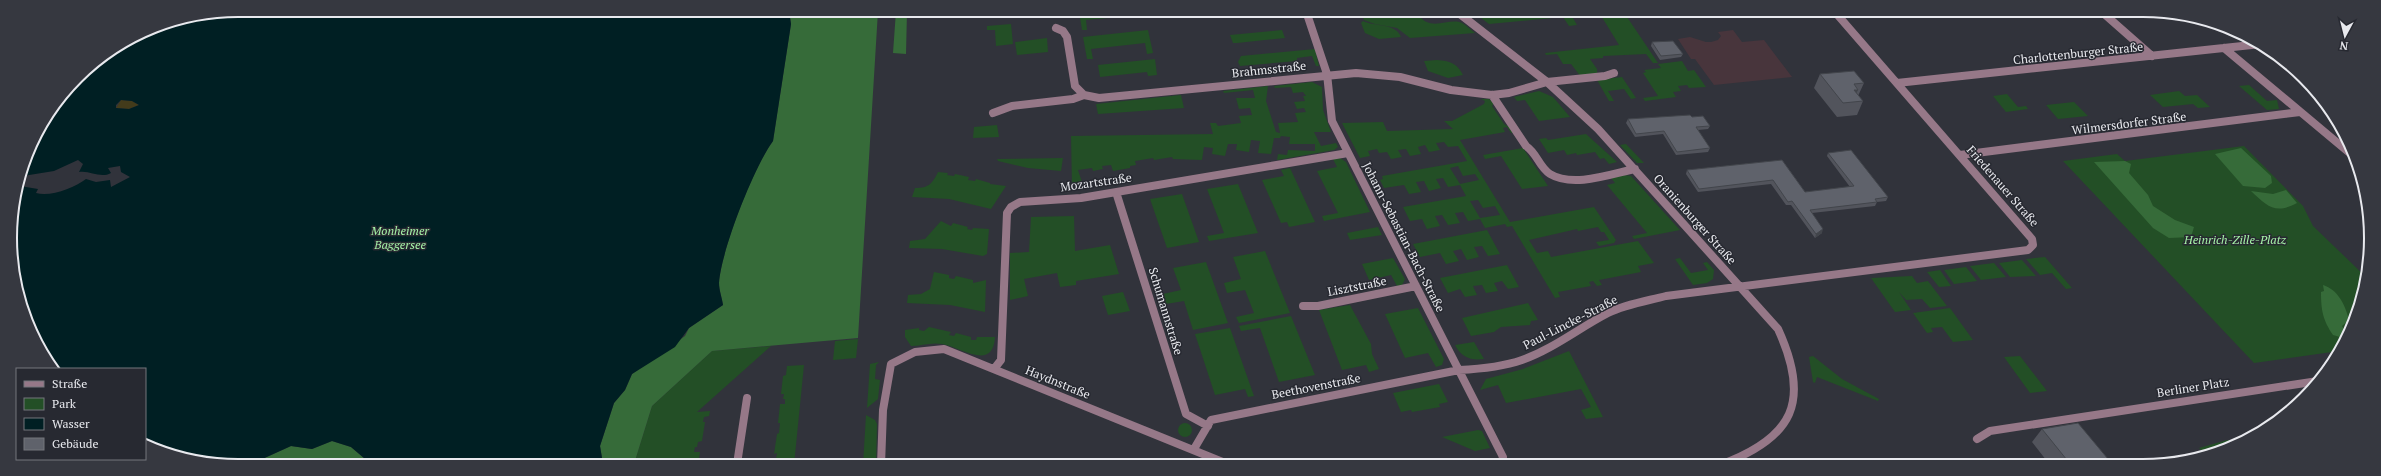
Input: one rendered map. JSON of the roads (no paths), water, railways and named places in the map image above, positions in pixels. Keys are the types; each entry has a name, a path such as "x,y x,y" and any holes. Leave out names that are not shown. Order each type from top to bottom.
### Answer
{"street":[{"name":"Johann-Sebastian-Bach-Straße","path":"1308,17 1327,74 1332,121 1503,457 1502,459"},
{"name":"Oranienburger Straße","path":"1464,17 1547,82 1598,129 1773,323 1787,346 1796,380 1794,406 1775,437 1754,453 1737,459"},
{"name":"Friedenauer Straße","path":"1740,286 2028,250 2033,245 2032,238 1839,17"},
{"path":"2108,17 2152,56"},
{"path":"1056,28 1063,31 1067,37 1075,86 1084,95"},
{"name":"Charlottenburger Straße","path":"1898,84 2251,45"},
{"path":"2224,48 2345,150"},
{"name":"Brahmsstraße","path":"994,113 1012,106 1074,99 1084,95 1099,98 1327,74 1386,75 1450,90 1492,95 1509,93 1547,82 1605,76 1614,73"},
{"path":"1492,95 1526,146 1531,148 1549,174 1569,179 1578,179 1635,169"},
{"name":"Wilmersdorfer Straße","path":"1960,155 2300,112"},
{"name":"Mozartstraße","path":"994,369 1001,360 1007,213 1011,207 1020,202 1081,198 1348,153"},
{"name":"Schumannstraße","path":"1116,192 1186,414 1208,426"},
{"name":"Lisztstraße","path":"1303,306 1318,306 1416,286"},
{"name":"Paul-Lincke-Straße","path":"1459,370 1487,368 1522,360 1574,334 1608,314 1636,303 1666,296 1740,286"},
{"name":"Haydnstraße","path":"881,459 887,380 891,364 905,353 926,349 944,349 1216,459"},
{"name":"Beethovenstraße","path":"1208,426 1211,420 1459,370"},
{"name":"Berliner Platz","path":"1977,439 1990,431 2311,382"},
{"path":"738,459 747,398"},
{"path":"2072,418 2081,430"},
{"path":"1194,449 1208,426"}],"water":[{"name":"Monheimer Baggersee","path":"224,17 790,17 791,24 773,141 765,153 748,189 732,231 721,269 719,283 723,305 689,328 675,347 632,374 625,390 614,403 600,446 602,459 365,459 351,447 332,441 312,449 291,446 262,459 224,459 195,455 167,447 146,439 146,368 59,368 34,323 21,281 17,252 17,224 23,187 38,189 36,193 48,194 75,186 86,179 96,182 110,180 111,187 130,177 121,172 120,166 108,168 111,173 107,175 79,172 83,164 78,160 54,171 27,175 34,153 47,127 54,115 72,92 103,63 127,47 153,34 195,21","holes":["121,100 132,101 139,105 129,109 116,108 116,105"]}],"park label":[{"name":"Heinrich-Zille-Platz","path":"2235,239"}]}
